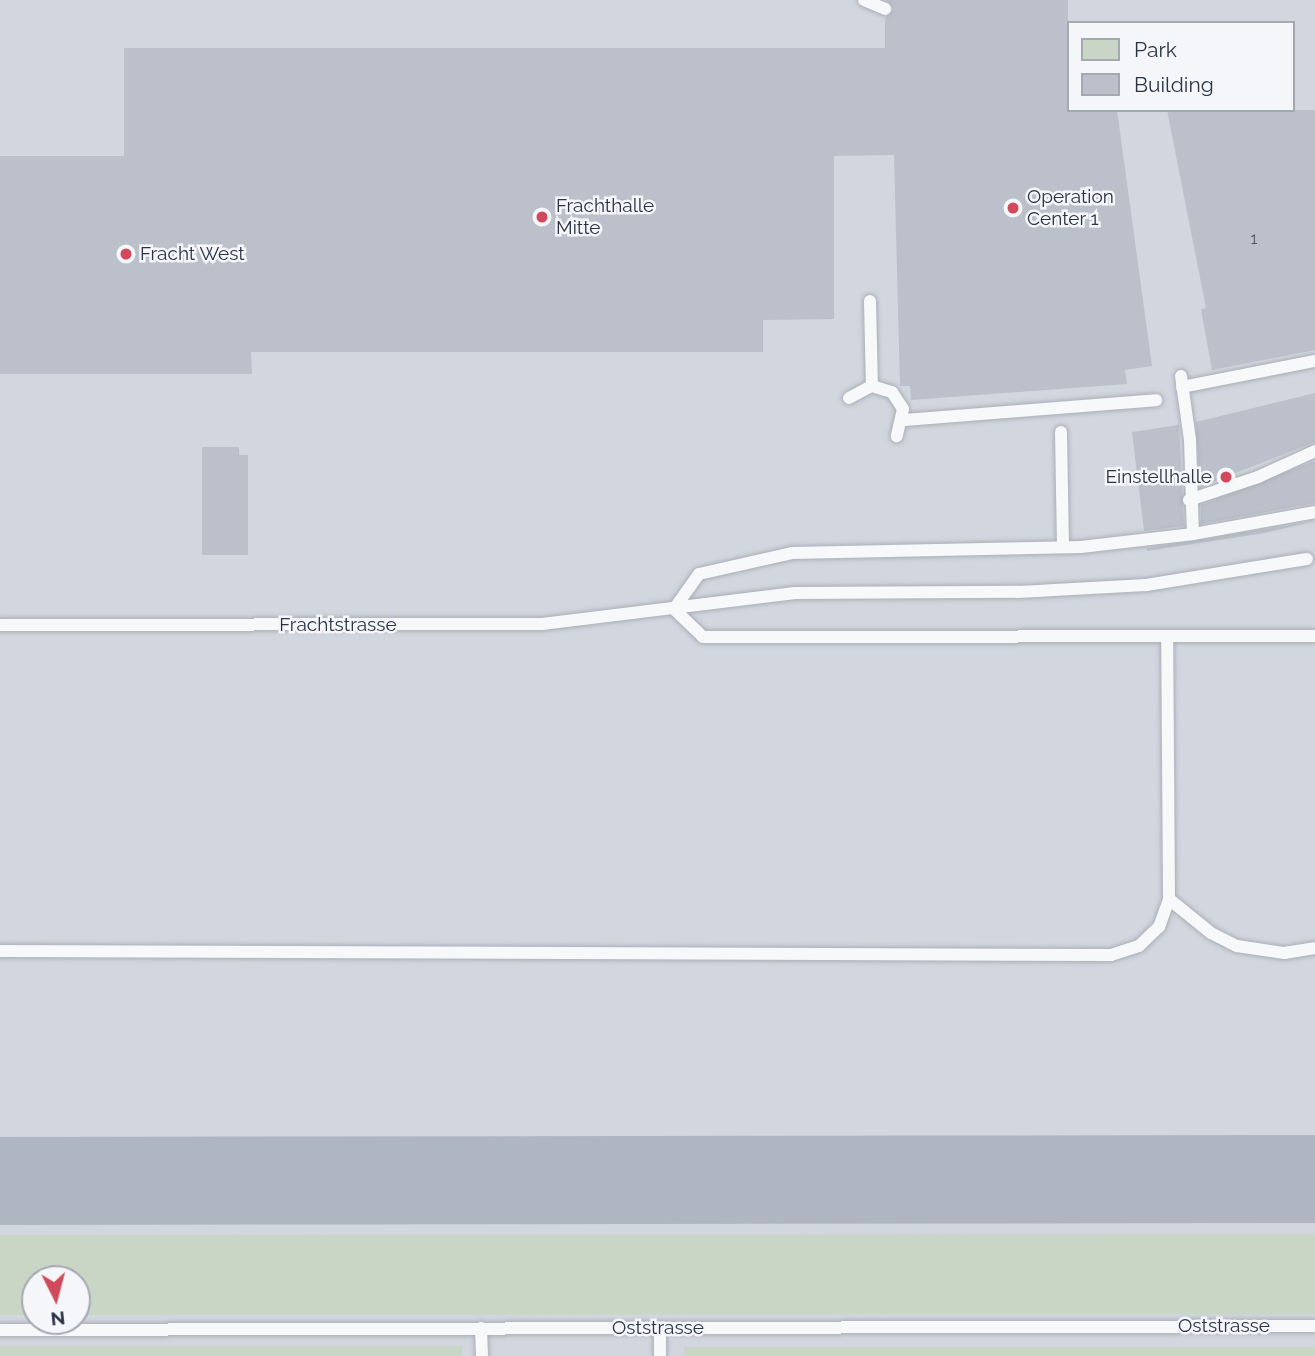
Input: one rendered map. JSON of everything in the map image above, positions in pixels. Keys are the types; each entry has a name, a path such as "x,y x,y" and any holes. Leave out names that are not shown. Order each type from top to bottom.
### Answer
{"lane":[{"path":"864,0 885,9"},
{"path":"870,301 872,386"},
{"path":"1193,534 1189,500 1190,440 1181,381 1315,360"},
{"path":"849,398 872,386 882,387 899,399 904,419 897,436"},
{"path":"904,419 1156,400"},
{"path":"1061,432 1063,547"},
{"path":"1189,500 1258,477 1315,450"},
{"path":"1315,512 1193,534 1063,547 792,553 699,574 674,609 703,636 1315,636"},
{"name":"Frachtstrasse","path":"0,625 495,625 588,621 796,593 1018,593 1146,585 1307,559"},
{"path":"0,951 1111,955 1139,946 1159,927 1168,899 1167,637"},
{"path":"1168,899 1211,933 1237,946 1284,953 1315,948"},
{"name":"Oststrasse","path":"0,1330 1315,1326"},
{"path":"481,1328 482,1356"},
{"path":"660,1328 660,1356"}],"shaded area":[{"path":"0,0 1315,0 1315,1356 0,1356"}],"green space":[{"path":"1315,1234 1315,1314 91,1315 91,1265 21,1265 21,1315 0,1315 0,1235"},
{"path":"0,1346 462,1346 462,1356 0,1356"},
{"path":"684,1347 1315,1347 1315,1356 684,1356"}],"building":[{"path":"886,0 1068,0 1066,112 1117,112 1152,366 1125,370 1127,384 911,400 910,386 900,386 894,155 834,156 834,319 763,320 763,352 251,352 252,374 0,374 0,156 124,156 124,48 885,48 885,18 894,9"},
{"path":"1315,110 1315,350 1212,370 1201,309 1206,308 1167,112"},
{"path":"1315,393 1315,442 1200,487 1196,422"},
{"path":"1179,425 1184,526 1144,531 1132,432"},
{"path":"202,447 239,447 239,455 248,455 248,555 202,555"},
{"path":"1315,461 1315,503 1201,524 1201,505"},
{"path":"1315,521 1265,533 1147,551 1147,548"}],"taxiway":[{"path":"0,1181 1315,1179"}],"place":[{"name":"Operation Center 1","path":"1013,208"},
{"name":"Frachthalle Mitte","path":"542,217"},
{"name":"Fracht West","path":"126,254"},
{"name":"Einstellhalle","path":"1226,477"}]}
